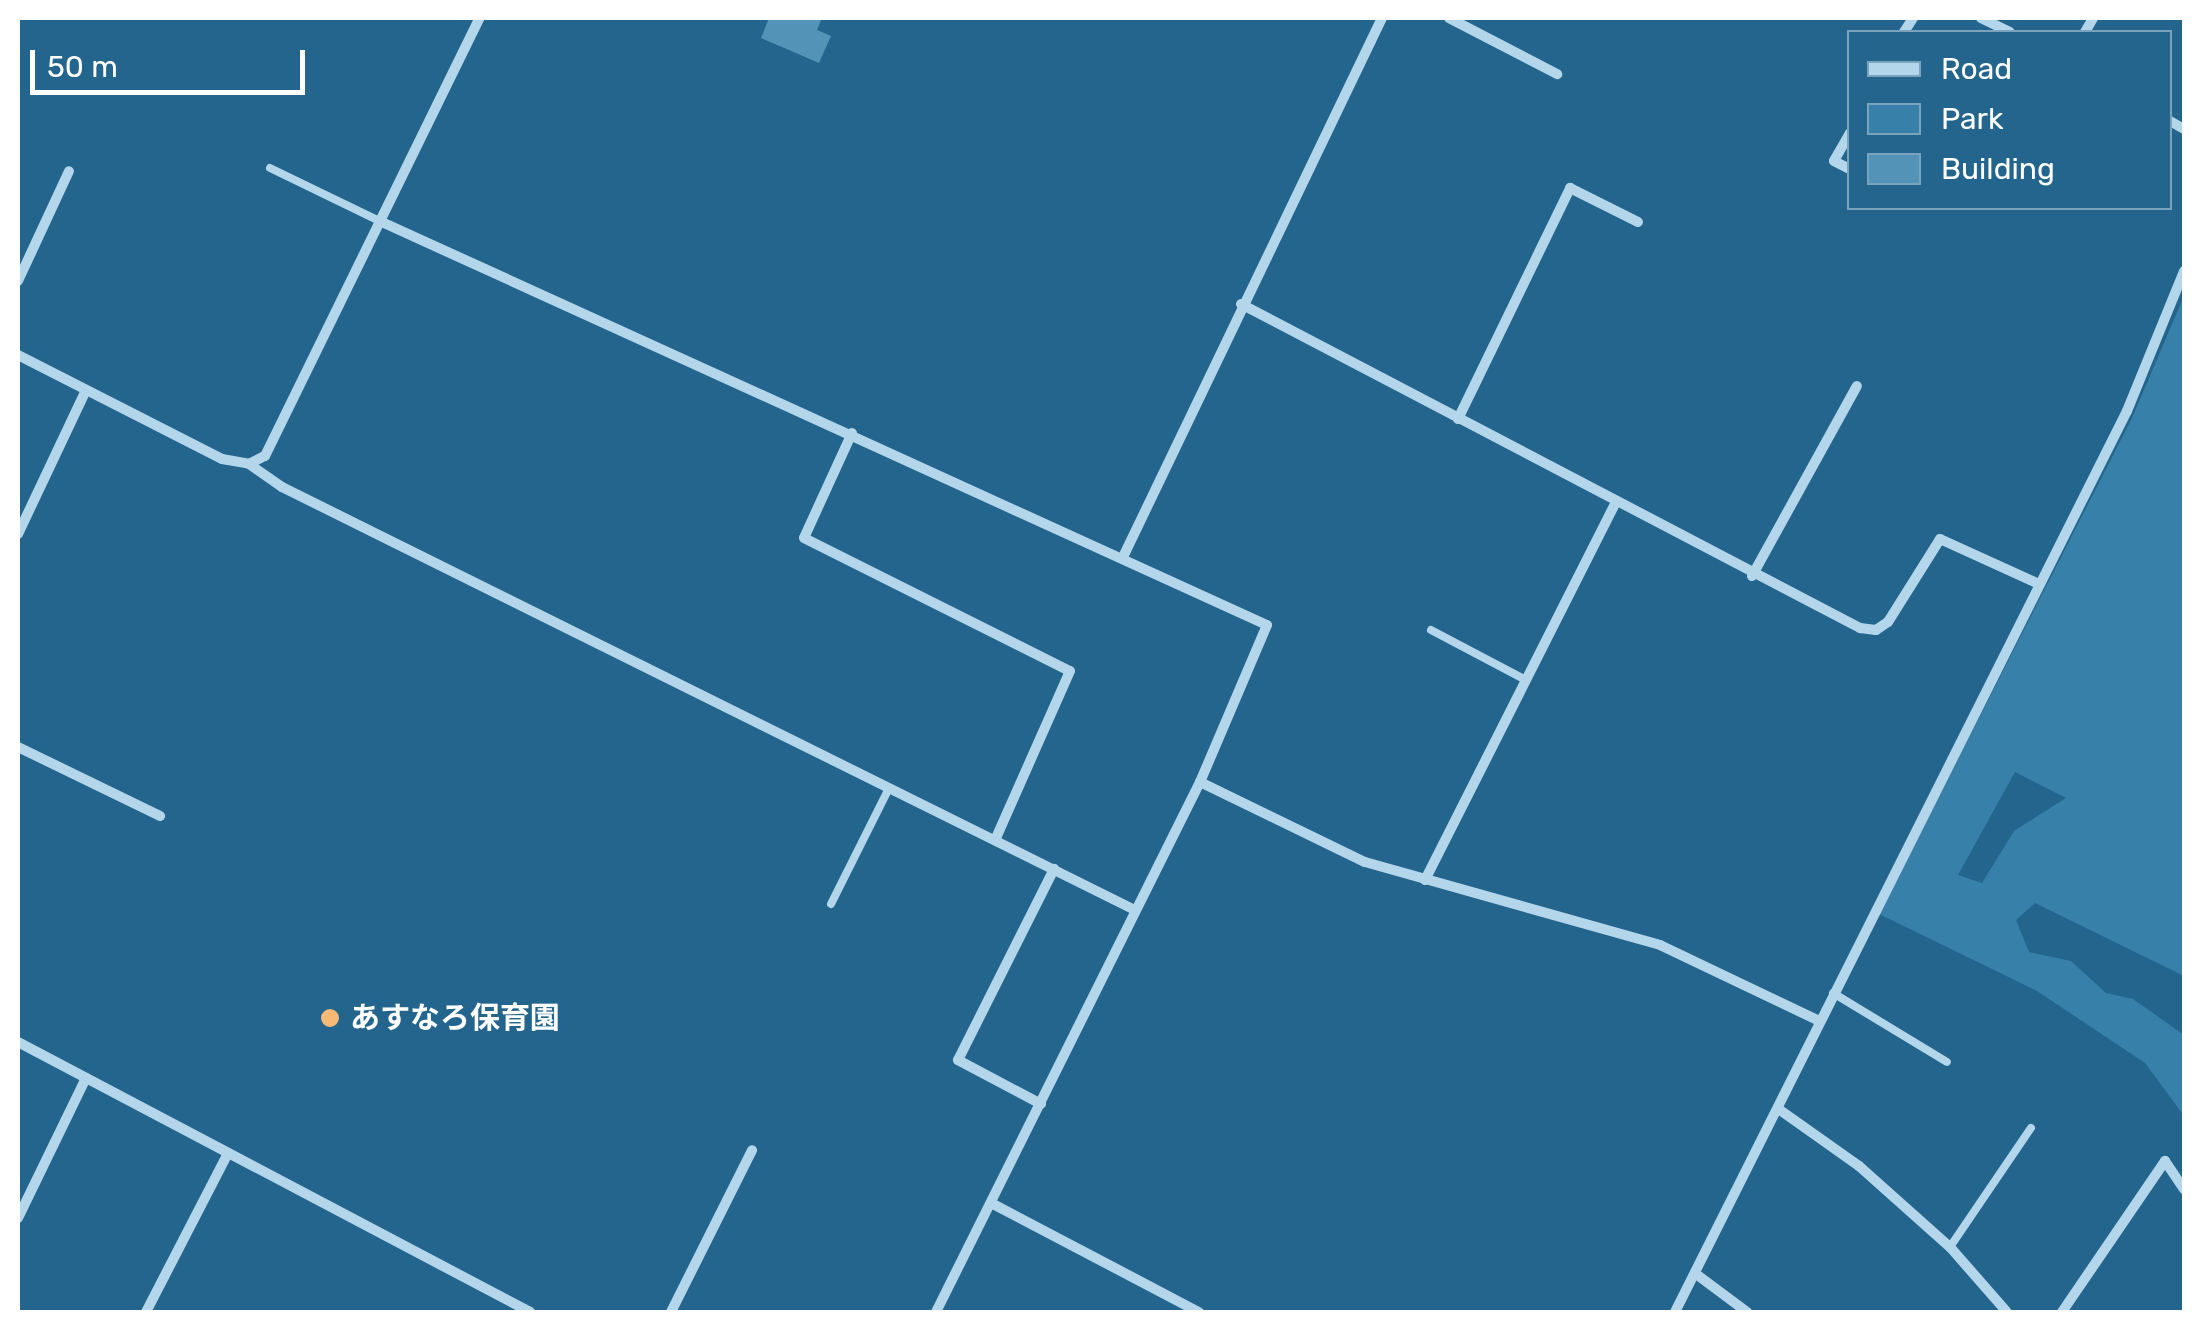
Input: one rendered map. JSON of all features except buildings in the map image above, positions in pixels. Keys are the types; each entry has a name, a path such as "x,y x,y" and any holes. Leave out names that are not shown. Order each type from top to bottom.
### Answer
{"street":[{"path":"249,464 275,440 480,18"},
{"path":"1124,554 1241,304 1382,18"},
{"path":"1448,18 1557,74"},
{"path":"1981,18 2006,30"},
{"path":"1847,138 1834,161 1847,168"},
{"path":"18,281 69,171"},
{"path":"1458,419 1570,188 1638,222"},
{"path":"384,222 1124,554 1267,625 1200,782 1133,908 993,1204 936,1312"},
{"path":"1674,1312 1780,1110 1819,1021 2126,410 2184,271"},
{"path":"1241,304 1752,576 1876,630 1888,622 1940,539 1950,538 2038,584"},
{"path":"18,355 222,459 249,464 282,487 1133,908"},
{"path":"1752,576 1857,386"},
{"path":"18,534 86,390"},
{"path":"852,432 804,538 1070,670 994,840"},
{"path":"1426,880 1616,502"},
{"path":"18,747 160,816"},
{"path":"1200,782 1365,862 1660,945 1819,1021"},
{"path":"1041,1104 958,1060 1054,869"},
{"path":"18,1042 530,1312"},
{"path":"18,1218 86,1078"},
{"path":"1780,1110 1859,1166 1950,1247 2007,1312"},
{"path":"671,1312 752,1150"},
{"path":"146,1312 228,1153"},
{"path":"2062,1312 2166,1161 2184,1189"},
{"path":"993,1204 1191,1311"},
{"path":"1696,1274 1747,1312"}],"lane":[{"path":"270,168 384,222"},
{"path":"1431,630 1526,680"},
{"path":"831,904 889,788"},
{"path":"1833,993 1946,1062"},
{"path":"1950,1247 2032,1128"}],"green space":[{"path":"2184,296 2184,976 2035,903 2016,920 2029,952 2071,961 2106,993 2133,999 2184,1035 2184,1116 2145,1063 2037,991 1879,914 2132,418","holes":["2015,772 2066,798 2014,831 1982,883 1958,875"]}],"place":[{"name":"あすなろ保育園","path":"330,1018"}]}
